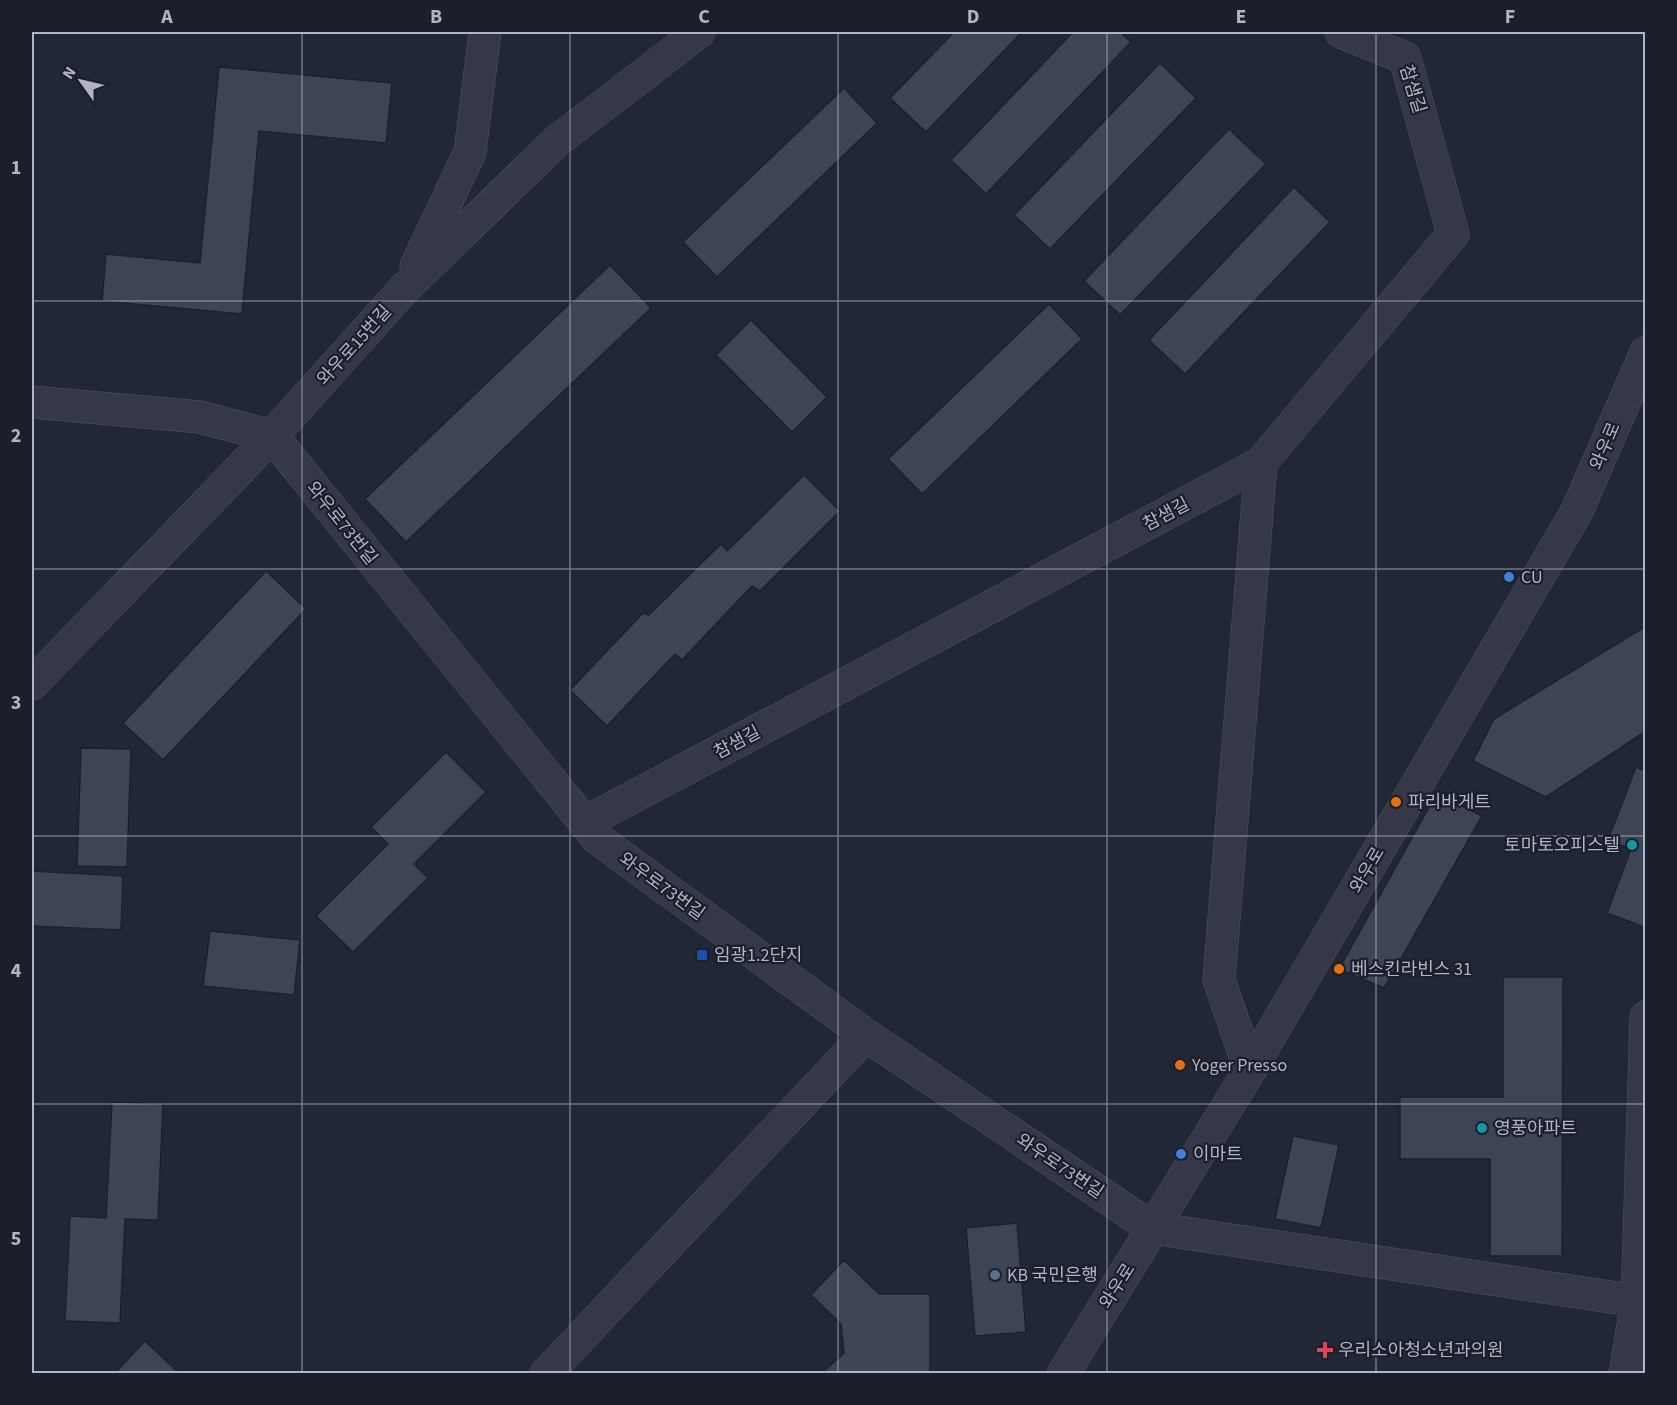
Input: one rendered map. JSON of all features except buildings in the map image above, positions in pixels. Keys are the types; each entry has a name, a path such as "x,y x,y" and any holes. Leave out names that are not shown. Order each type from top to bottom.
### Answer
{"street":[{"path":"405,288 470,152 485,32"},
{"name":"와우로15번길","path":"32,684 272,436 405,288 557,141 699,32"},
{"name":"참샘길","path":"584,823 1261,463 1453,234 1405,58 1341,32"},
{"name":"와우로","path":"1063,1374 1250,1070 1577,511 1646,352"},
{"path":"32,402 200,417 272,436"},
{"name":"와우로73번길","path":"272,436 598,839 866,1035 1152,1228"},
{"path":"1250,1070 1219,980 1261,463"},
{"path":"1625,1374 1637,1301 1646,1017"},
{"path":"546,1374 866,1035"},
{"path":"1152,1228 1637,1301"}],"place":[{"name":"CU","path":"1509,577"},
{"name":"파리바게트","path":"1396,802"},
{"name":"토마토오피스텔","path":"1632,845"},
{"name":"임광1.2단지","path":"702,955"},
{"name":"베스킨라빈스 31","path":"1339,969"},
{"name":"Yoger Presso","path":"1180,1065"},
{"name":"영풍아파트","path":"1482,1128"},
{"name":"이마트","path":"1181,1154"},
{"name":"KB 국민은행","path":"995,1275"},
{"name":"우리소아청소년과의원","path":"1325,1350"}]}
